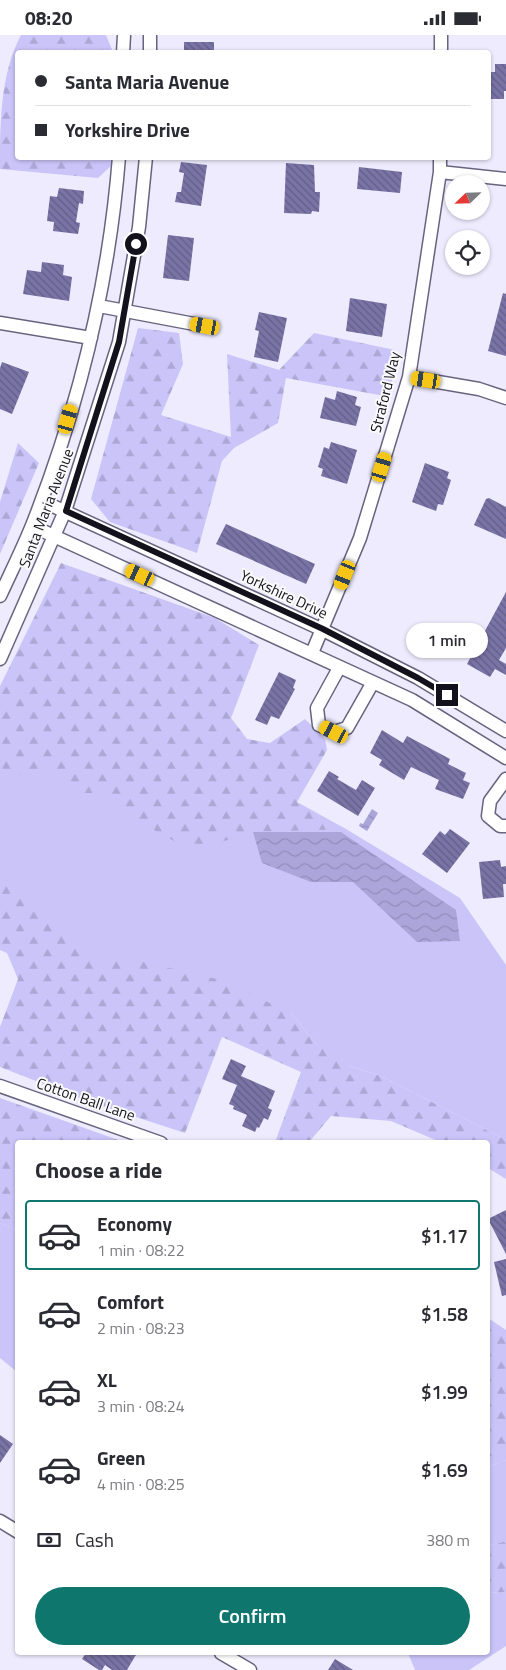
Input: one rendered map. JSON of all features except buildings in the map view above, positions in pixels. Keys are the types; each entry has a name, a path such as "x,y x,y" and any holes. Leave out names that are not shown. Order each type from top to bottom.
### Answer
{"street":[{"path":"123,50 124,35"},
{"path":"150,35 150,50"},
{"path":"441,35 441,50"},
{"name":"Santa Maria Avenue","path":"0,596 42,501 91,338 99,306 114,217 119,160"},
{"name":"Santa Maria Avenue","path":"0,659 66,511 93,427 126,312 139,227 146,160"},
{"name":"Straford Way","path":"312,653 360,538 408,377 440,172 440,160"},
{"path":"440,172 506,179"},
{"path":"99,306 205,326"},
{"path":"0,323 91,338"},
{"path":"408,377 479,389 506,398"},
{"name":"Yorkshire Drive","path":"42,501 323,629 418,678 506,731"},
{"path":"32,526 312,653 372,684 412,700 506,758"},
{"path":"339,668 317,708 319,725 334,732 347,728 372,684"},
{"path":"506,779 490,801 488,816 500,826 506,826"},
{"name":"Cotton Ball Lane","path":"0,1086 153,1140"},
{"path":"0,1521 15,1530"},
{"path":"224,1655 248,1670"}],"green space":[{"path":"21,35 106,35 112,50 15,50 15,160 111,160 111,166 98,178 0,169 0,135 5,83 14,50"},
{"path":"138,328 179,333 183,364 161,415 231,437 227,354 279,370 314,333 395,350 390,397 286,378 278,423 234,448 222,461 197,553 110,522 91,499"},
{"path":"18,443 39,463 0,554 0,502"},
{"path":"61,563 215,618 259,645 231,718 247,739 270,743 305,719 325,739 327,750 297,802 346,829 253,832 192,851 147,826 102,793 80,793 57,774 0,775 0,686"},
{"path":"0,751 346,829 460,898 506,965 506,1140 381,1076 341,1063 316,1044 292,1014 80,961 0,894"},
{"path":"0,872 34,898 95,961 140,961 225,981 292,1014 316,1044 350,1066 381,1076 506,1140 506,1179 490,1169 490,1140 435,1140 391,1121 331,1116 311,1140 276,1140 301,1072 222,1037 185,1133 90,1102 0,1067 0,1027 18,979 7,953 0,950"},
{"path":"0,1098 118,1140 15,1140 15,1229 0,1223"},
{"path":"0,1223 15,1229 15,1370 0,1358"},
{"path":"490,1319 506,1330 506,1460 490,1466"},
{"path":"506,1460 506,1541 490,1545 490,1466"},
{"path":"506,1541 506,1592 490,1593 490,1545"},
{"path":"506,1592 506,1646 469,1670 415,1670 409,1655 490,1655 490,1593"}],"water":[{"path":"372,809 378,813 367,831 359,826 360,823 363,824"},
{"path":"253,832 341,832 456,910 460,941 417,942 353,882 311,882 262,863"}],"route":[{"path":"136,244 126,312 119,342 66,511 323,629 447,695"}]}
